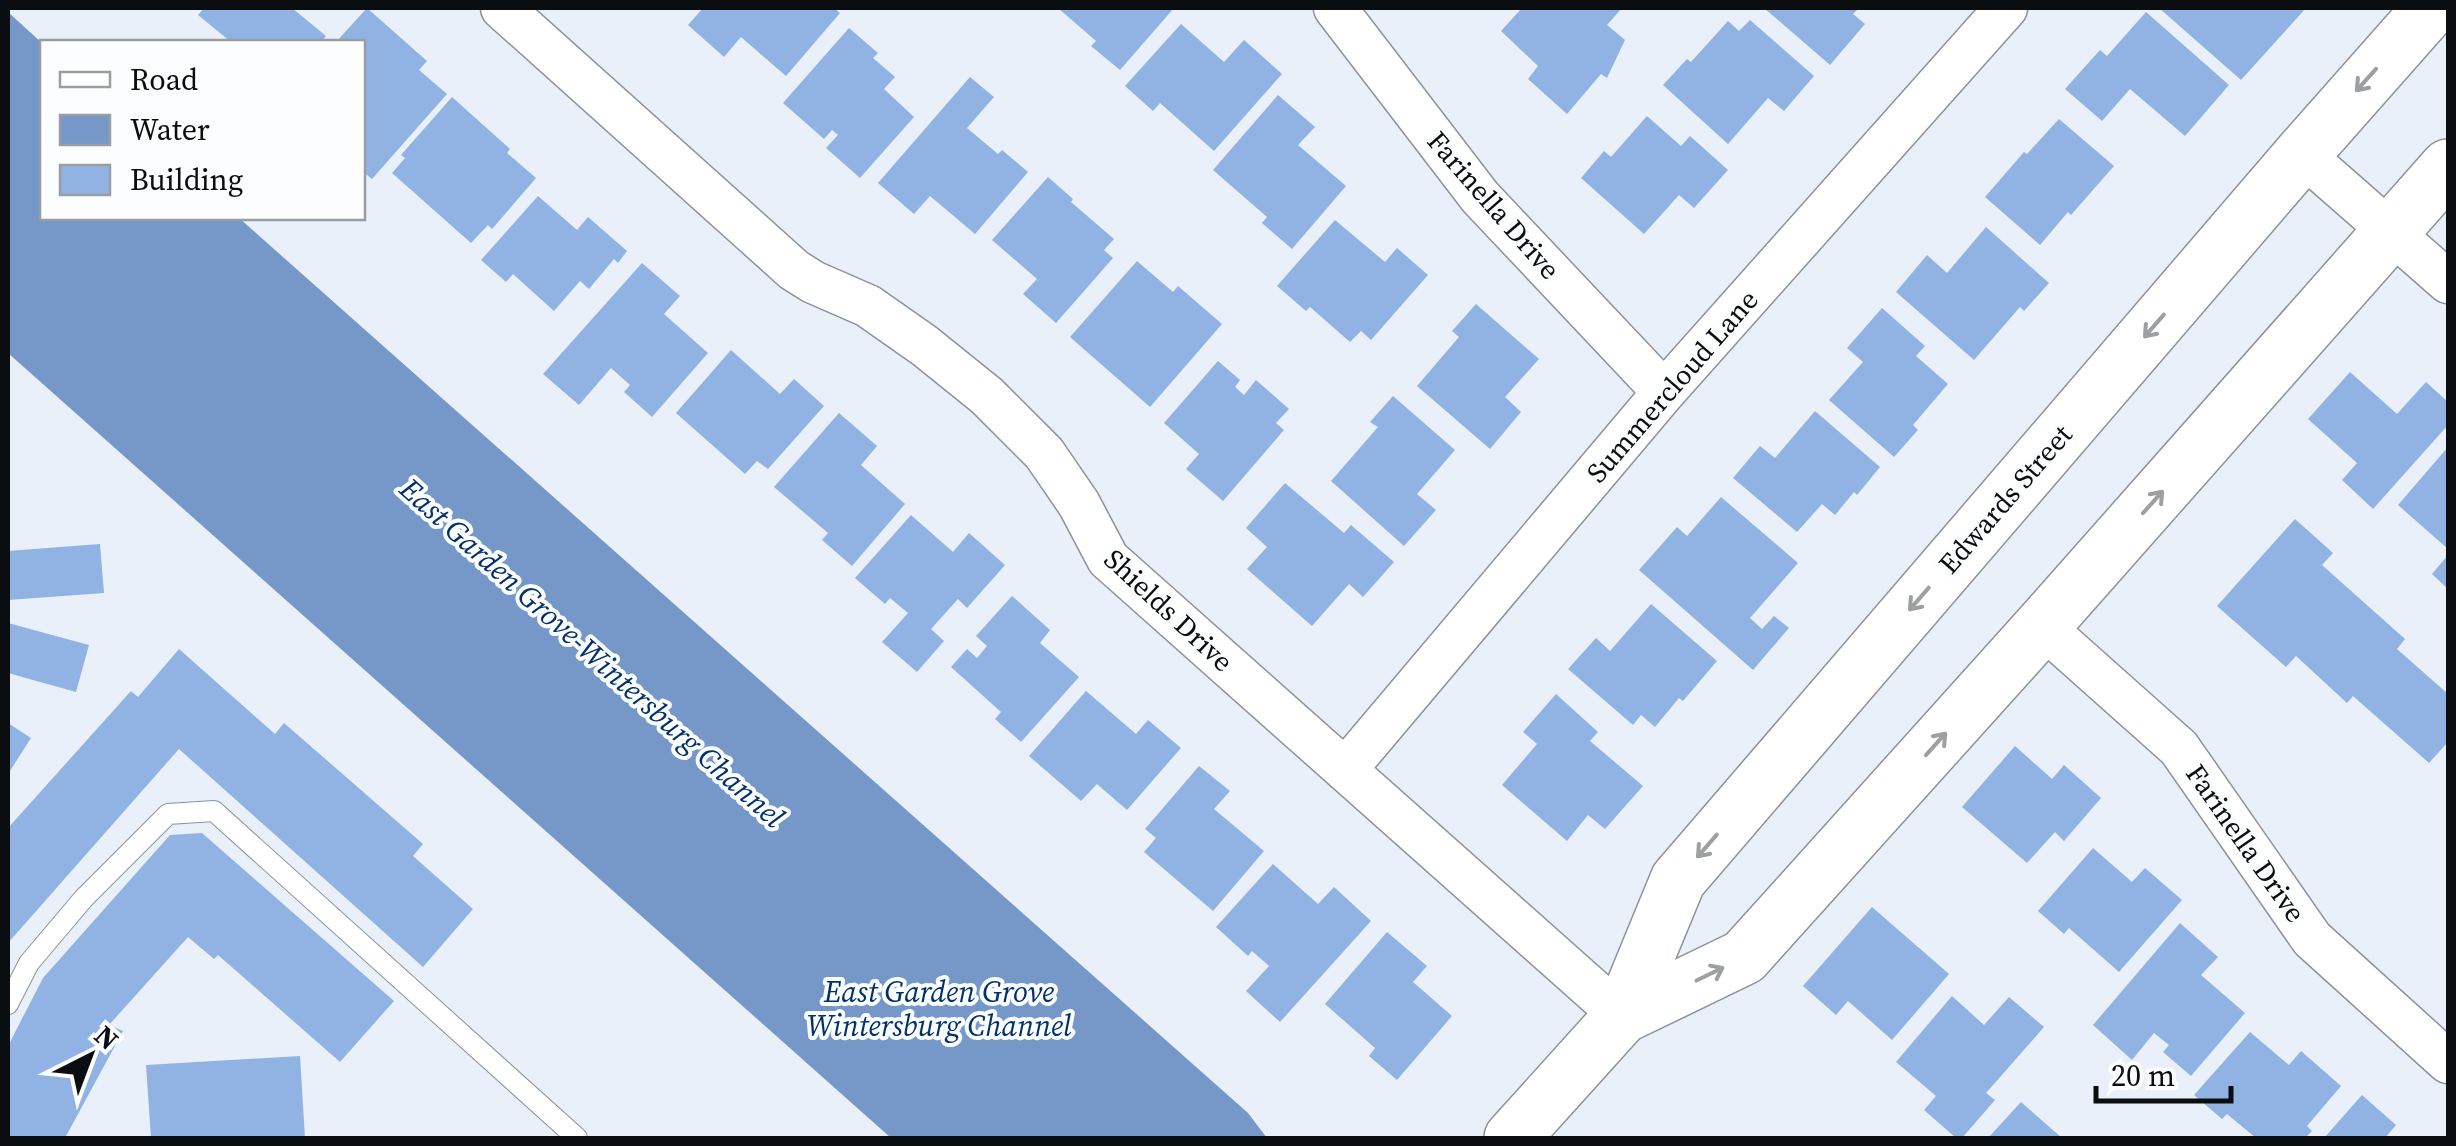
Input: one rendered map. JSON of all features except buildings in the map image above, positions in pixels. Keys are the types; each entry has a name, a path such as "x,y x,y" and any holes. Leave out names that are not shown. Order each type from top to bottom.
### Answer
{"main road":[{"name":"Edwards Street","path":"1512,1138 1622,1016 1678,880 2431,8"},
{"name":"Edwards Street","path":"1622,1016 1744,957 2448,167"}],"street":[{"name":"Shields Drive","path":"502,8 794,270 868,306 926,346 987,396 1044,452 1079,504 1108,559 1622,1016"},
{"name":"Farinella Drive","path":"1335,8 1480,197 1664,392"},
{"name":"Summercloud Lane","path":"1345,770 1664,392 2006,8"},
{"path":"2302,154 2448,282"},
{"name":"Farinella Drive","path":"2042,626 2180,748 2312,939 2448,1062"}],"lane":[{"path":"8,1004 28,963 84,898 168,814 214,812 577,1138"}],"water":[{"name":"East Garden Grove Wintersburg Channel","path":"8,12 40,41 40,220 241,220 1248,1113 1267,1138 891,1138 8,353"}],"water label":[{"name":"East Garden Grove-Wintersburg Channel","path":"592,653"}]}
